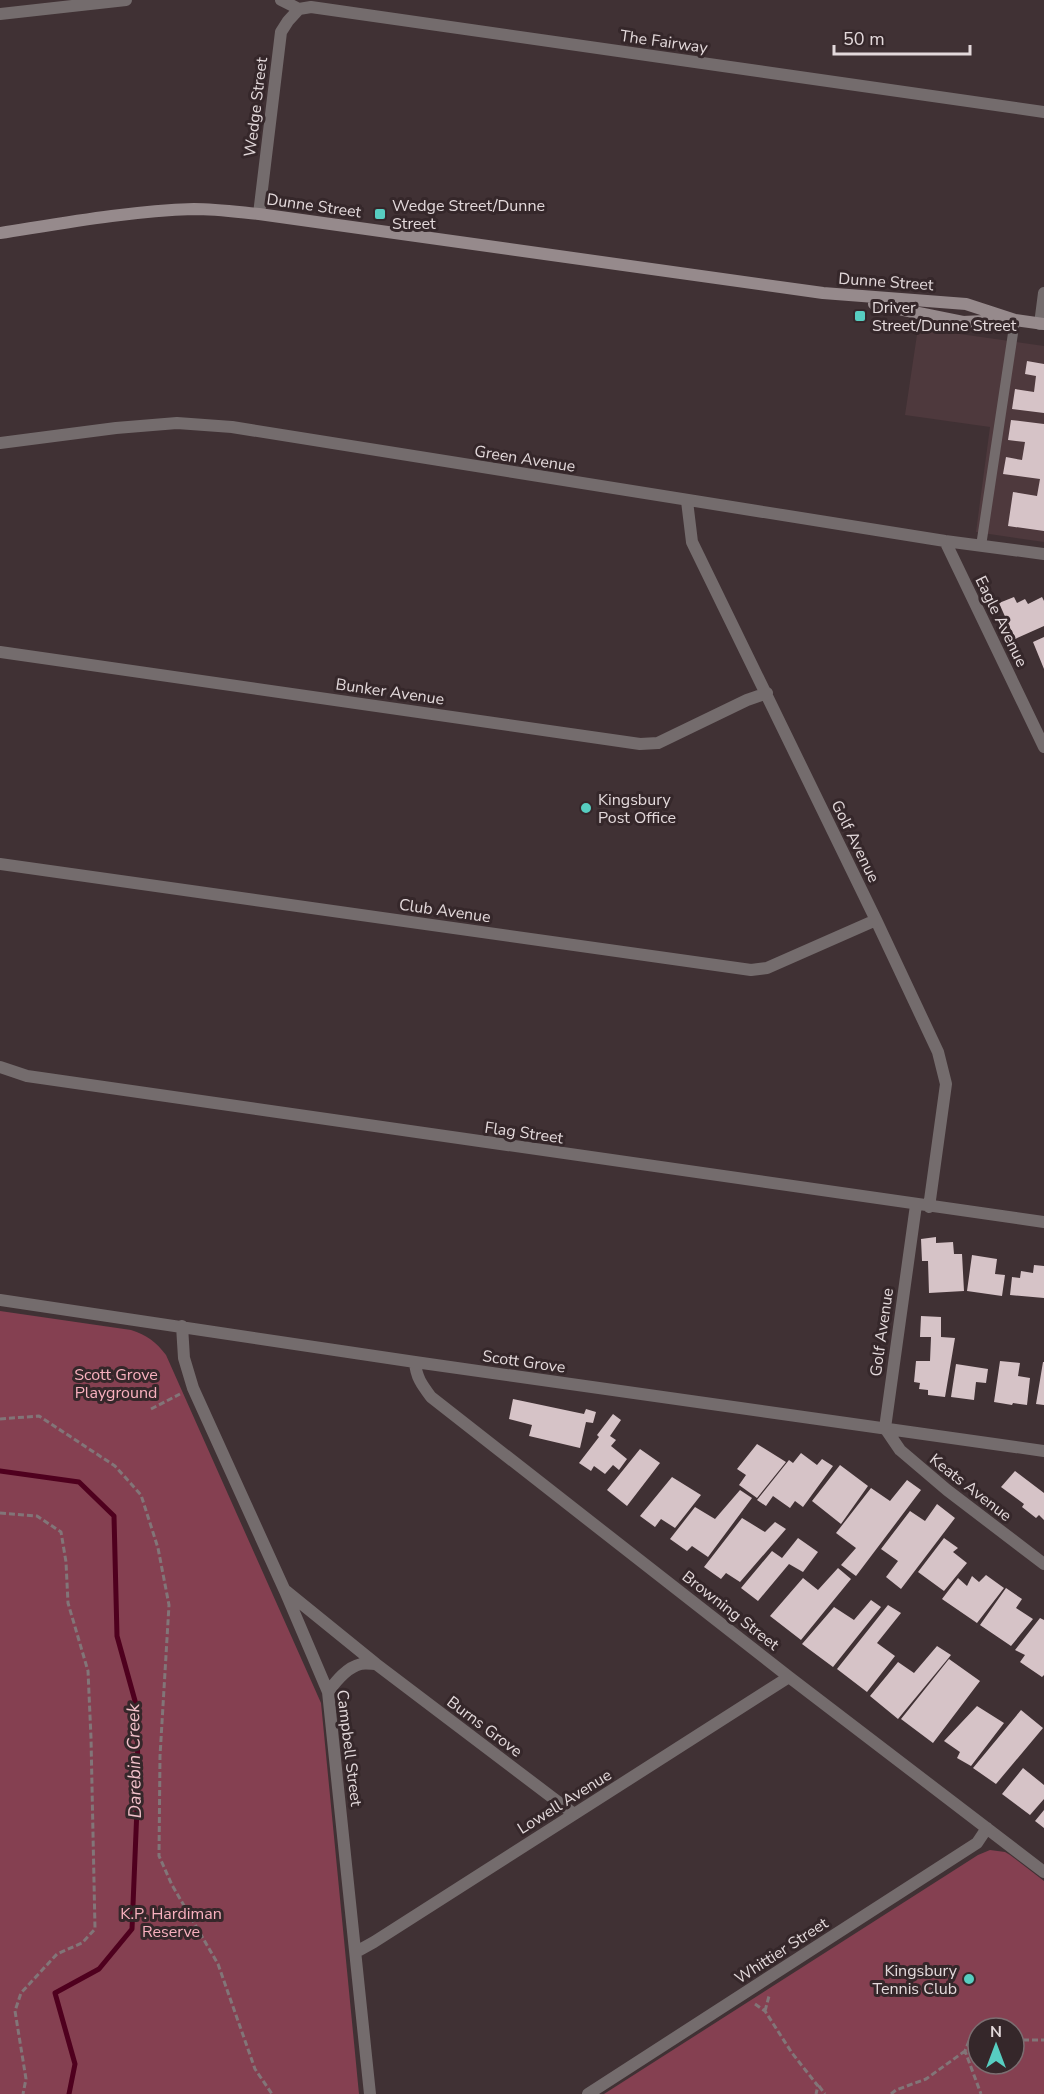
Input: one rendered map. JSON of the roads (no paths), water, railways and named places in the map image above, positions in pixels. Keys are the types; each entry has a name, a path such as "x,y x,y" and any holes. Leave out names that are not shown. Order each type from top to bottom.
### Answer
{"main road":[{"name":"Dunne Street","path":"0,225 84,220 196,209 259,214 823,293 966,304 1015,320 1042,324"},
{"name":"Dunne Street","path":"0,233 84,220"},
{"name":"Dunne Street","path":"823,293 963,322 1015,320"}],"street":[{"path":"0,14 126,0"},
{"name":"The Fairway","path":"281,0 299,9 311,7 1044,112"},
{"name":"Wedge Street","path":"259,214 281,32 299,9"},
{"path":"1042,324 1044,293"},
{"name":"Green Avenue","path":"0,443 177,423 232,427 687,501 1044,554"},
{"name":"Golf Avenue","path":"687,501 692,542 938,1052 946,1084 929,1207"},
{"name":"Eagle Avenue","path":"945,541 1044,747"},
{"name":"Bunker Avenue","path":"0,652 640,744 658,743 766,693"},
{"name":"Club Avenue","path":"0,864 751,970 767,968 876,920"},
{"name":"Flag Street","path":"1,1068 27,1076 1044,1222"},
{"name":"Golf Avenue","path":"885,1428 916,1205"},
{"name":"Scott Grove","path":"0,1300 415,1362 1044,1451"},
{"name":"Campbell Street","path":"182,1326 184,1358 193,1388 328,1692 370,2094"},
{"name":"Browning Street","path":"415,1362 415,1373 420,1384 431,1397 789,1677 1044,1872"},
{"name":"Keats Avenue","path":"885,1428 900,1450 947,1490 1044,1564"},
{"name":"Burns Grove","path":"285,1591 376,1664 574,1814"},
{"path":"328,1692 336,1681 351,1669 361,1664 376,1664"},
{"name":"Lowell Avenue","path":"356,1952 789,1677"},
{"name":"Whittier Street","path":"588,2094 977,1843 987,1828"}],"lane":[{"path":"981,546 1015,320"}],"waterway":[{"name":"Darebin Creek","path":"0,1471 79,1482 114,1516 117,1636 137,1708 138,1784 132,1929 99,1969 55,1993 75,2064 69,2094"}],"place":[{"name":"Wedge Street/Dunne Street","path":"380,214"},
{"name":"Driver Street/Dunne Street","path":"860,316"},
{"name":"Kingsbury Post Office","path":"586,808"},
{"name":"Kingsbury Tennis Club","path":"969,1979"}],"park label":[{"name":"Scott Grove Playground","path":"116,1383"},
{"name":"K.P. Hardiman Reserve","path":"171,1922"}]}
